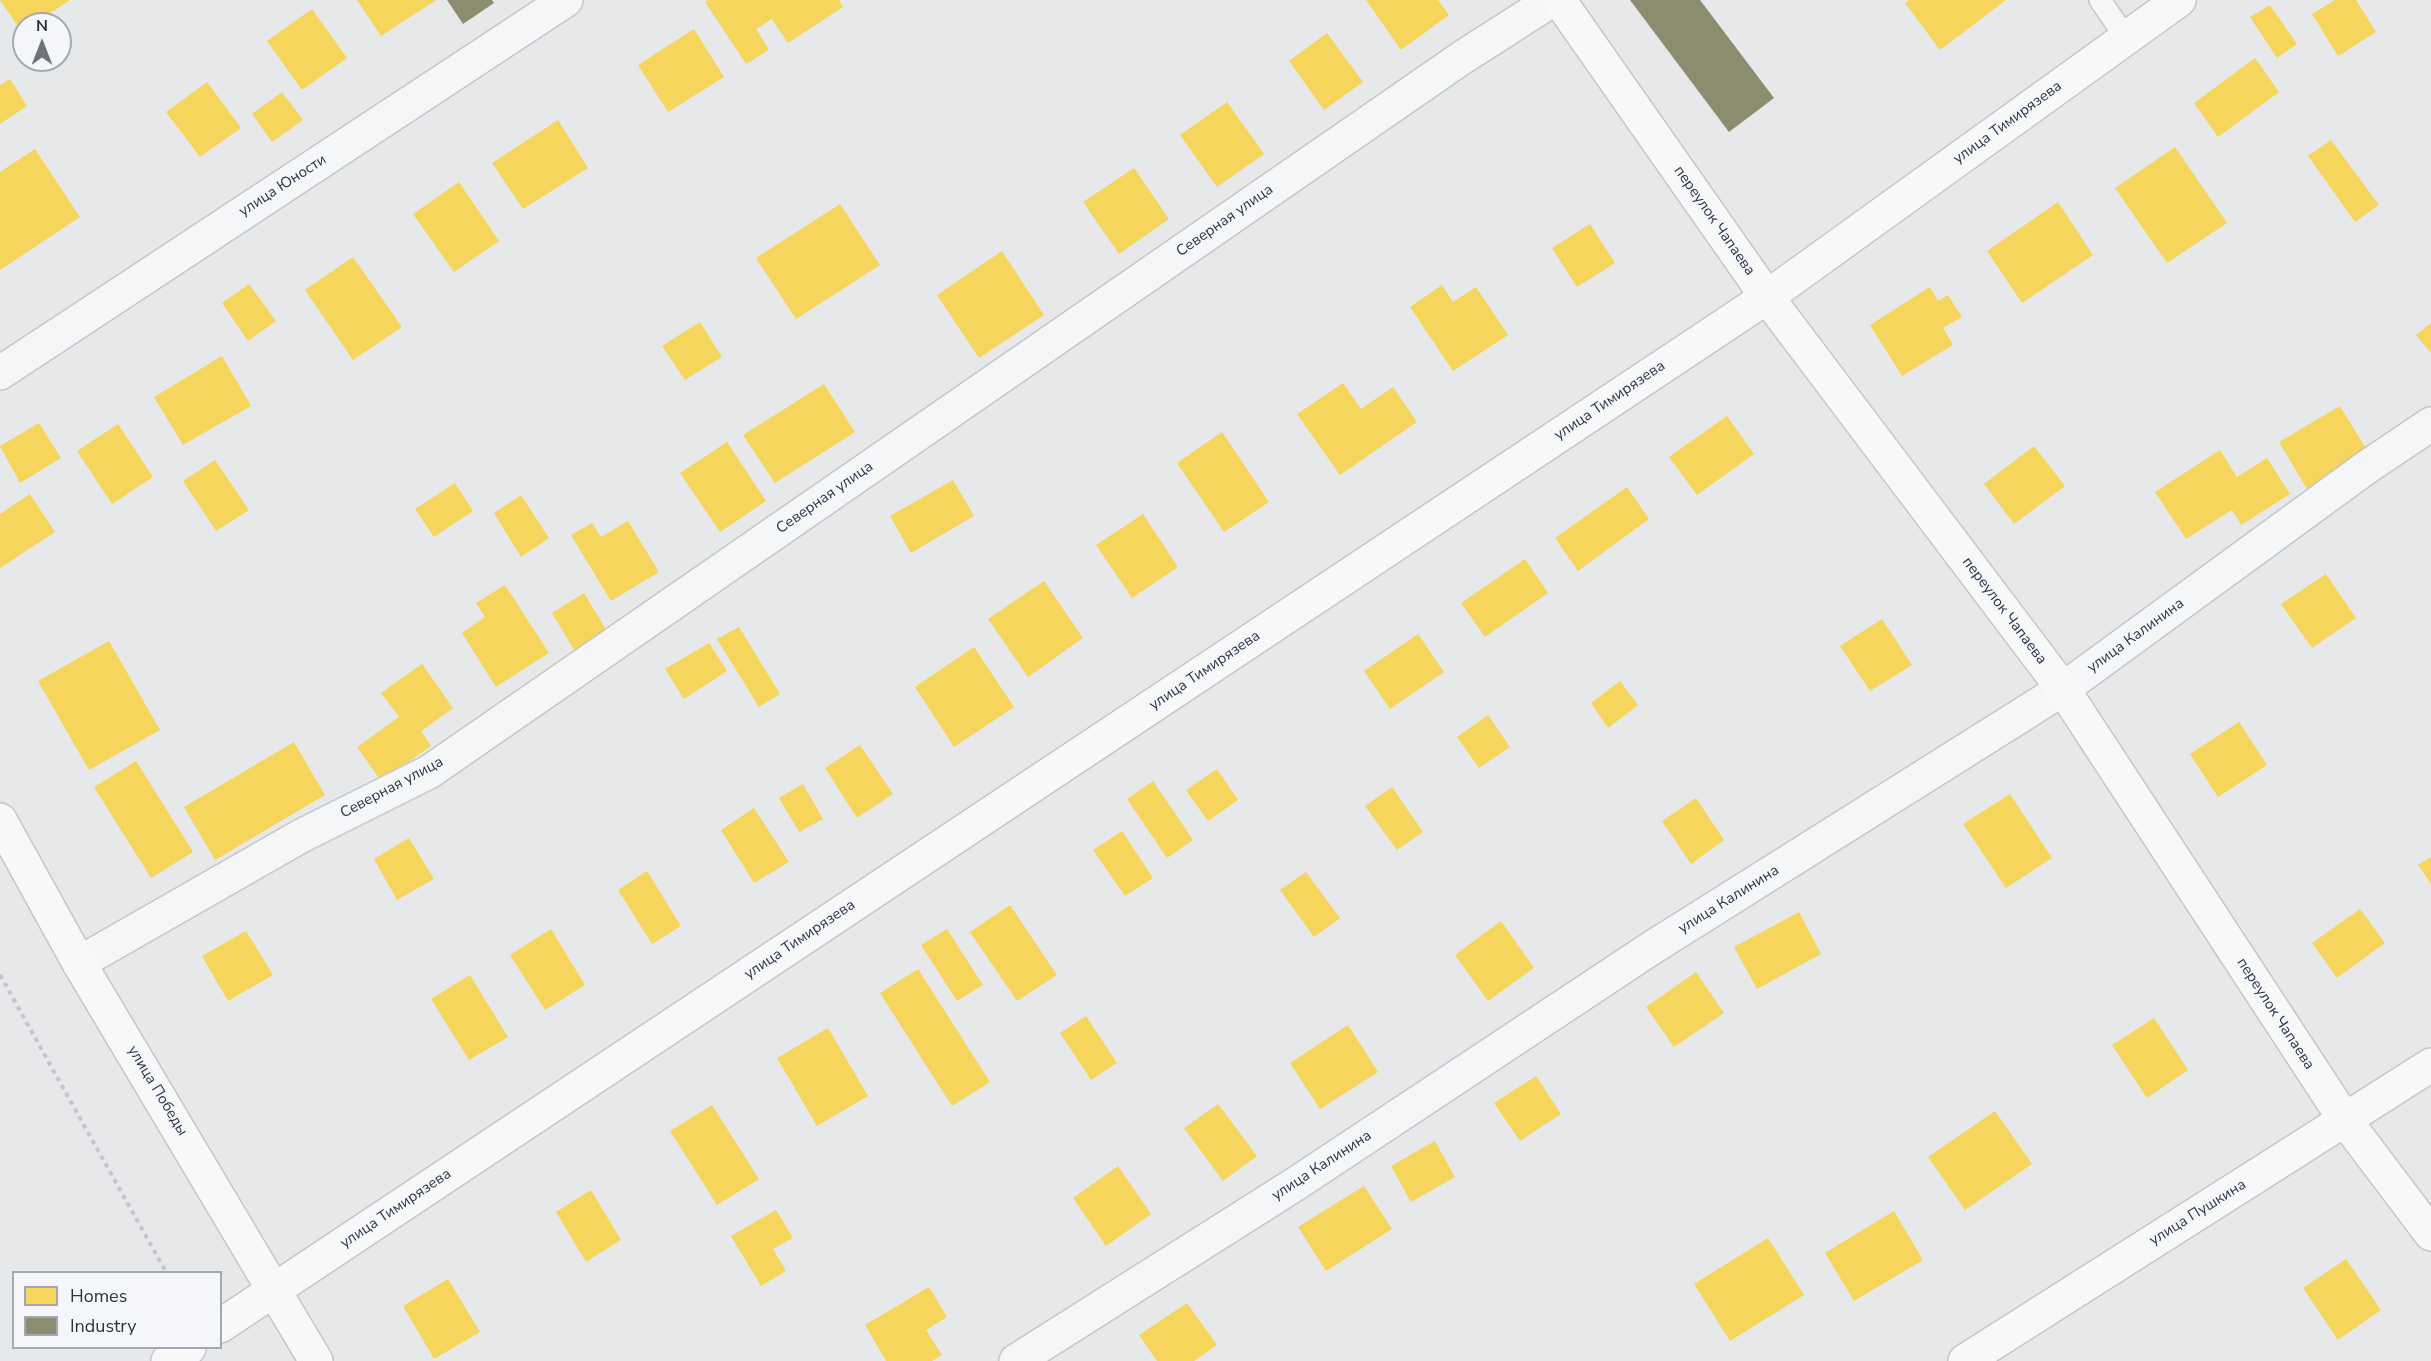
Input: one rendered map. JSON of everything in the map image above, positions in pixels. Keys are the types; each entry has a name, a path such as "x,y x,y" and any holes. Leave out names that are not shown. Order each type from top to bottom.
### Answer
{"street":[{"name":"улица Юности","path":"0,373 566,0"},
{"name":"Северная улица","path":"79,963 302,836 429,772 1453,64 1552,0"},
{"name":"переулок Чапаева","path":"1559,0 1767,297 2063,689 2345,1120 2431,1234"},
{"name":"улица Тимирязева","path":"222,1325 1767,297 2179,0"},
{"name":"улица Калинина","path":"1016,1361 1297,1183 1650,949 2063,689 2367,467 2431,424"},
{"name":"улица Победы","path":"0,820 79,963 316,1361"},
{"name":"улица Пушкина","path":"1965,1361 2431,1065"},
{"path":"168,1361 186,1349"}],"lane":[{"path":"2100,0 2126,38"}],"path":[{"path":"0,975 165,1271"}],"building: Homes":[{"path":"0,0 70,0 52,12 12,12 12,17"},
{"path":"357,0 436,0 381,36"},
{"path":"708,0 839,0 843,7 788,43 772,19 756,29 769,50 746,64 705,2"},
{"path":"1366,0 1438,0 1449,15 1401,50"},
{"path":"1909,0 2006,0 1940,50 1905,3"},
{"path":"2335,0 2356,0 2376,32 2338,56 2312,14"},
{"path":"2270,5 2297,44 2277,58 2250,17"},
{"path":"312,9 347,58 302,90 267,41"},
{"path":"694,29 724,77 668,112 638,65"},
{"path":"1327,33 1363,82 1324,110 1289,61"},
{"path":"2255,58 2279,92 2218,137 2194,103"},
{"path":"10,79 27,106 0,124 0,85"},
{"path":"207,82 241,128 200,157 166,112"},
{"path":"282,92 303,120 272,142 252,114"},
{"path":"1227,102 1264,154 1217,187 1180,135"},
{"path":"558,120 588,168 523,209 492,163"},
{"path":"2331,140 2379,205 2355,222 2308,156"},
{"path":"2175,147 2227,223 2167,263 2115,188"},
{"path":"35,149 80,217 0,270 0,172"},
{"path":"1134,168 1169,219 1119,254 1083,202"},
{"path":"459,182 499,241 454,272 413,214"},
{"path":"2058,202 2093,255 2022,303 1987,251"},
{"path":"840,204 880,265 796,319 756,258"},
{"path":"1590,224 1615,263 1577,287 1552,248"},
{"path":"1002,251 1044,315 979,358 937,295"},
{"path":"353,257 402,327 353,360 305,290"},
{"path":"249,284 276,321 248,341 222,303"},
{"path":"1442,285 1453,302 1476,287 1508,335 1453,371 1410,307"},
{"path":"1930,287 1938,301 1948,295 1962,317 1943,328 1953,345 1902,376 1870,325"},
{"path":"700,322 722,357 685,380 662,346"},
{"path":"2431,323 2431,353 2416,335"},
{"path":"222,356 251,406 183,445 154,397"},
{"path":"1343,383 1361,409 1393,387 1417,422 1340,475 1297,414"},
{"path":"824,384 855,432 775,483 743,435"},
{"path":"2340,406 2368,452 2307,489 2279,442"},
{"path":"1727,416 1754,454 1697,495 1669,457"},
{"path":"39,423 61,458 20,483 0,446"},
{"path":"118,424 153,477 112,504 77,451"},
{"path":"1222,432 1269,502 1224,532 1177,463"},
{"path":"727,442 766,501 720,532 680,473"},
{"path":"2034,446 2065,486 2014,524 1984,484"},
{"path":"2220,450 2237,477 2267,458 2290,494 2241,525 2232,510 2186,539 2155,492"},
{"path":"215,460 249,510 216,531 183,481"},
{"path":"953,480 974,516 911,553 890,516"},
{"path":"455,483 473,511 434,537 415,509"},
{"path":"1627,487 1649,519 1578,571 1555,538"},
{"path":"30,494 55,532 0,568 0,514"},
{"path":"521,495 549,538 521,557 494,513"},
{"path":"1143,514 1178,567 1132,598 1096,545"},
{"path":"628,521 659,572 611,601 571,535 592,523 601,537"},
{"path":"1525,559 1548,593 1485,637 1461,603"},
{"path":"2326,574 2356,618 2312,648 2281,604"},
{"path":"1044,581 1083,638 1028,677 988,619"},
{"path":"505,585 549,653 496,687 462,633 485,617 476,603"},
{"path":"584,593 608,633 576,653 552,613"},
{"path":"1882,619 1912,665 1870,691 1840,646"},
{"path":"739,627 780,694 759,707 717,639"},
{"path":"1418,634 1444,672 1390,709 1364,671"},
{"path":"109,641 160,730 89,770 38,681"},
{"path":"709,643 727,671 684,699 665,669"},
{"path":"974,647 1014,707 954,747 915,687"},
{"path":"422,664 453,708 421,731 431,746 381,781 357,747 399,717 381,693"},
{"path":"1620,681 1638,705 1608,728 1591,703"},
{"path":"1488,715 1510,747 1479,768 1457,737"},
{"path":"2239,722 2267,765 2218,797 2190,754"},
{"path":"294,742 325,795 215,860 184,807"},
{"path":"860,745 893,794 857,818 825,768"},
{"path":"136,761 193,852 151,878 94,787"},
{"path":"1217,769 1238,800 1208,821 1186,790"},
{"path":"1153,781 1193,840 1167,858 1127,799"},
{"path":"803,784 823,819 799,832 779,798"},
{"path":"1392,787 1423,832 1397,850 1365,806"},
{"path":"2010,794 2052,858 2006,888 1963,824"},
{"path":"1696,798 1724,840 1691,864 1662,821"},
{"path":"754,808 789,862 754,883 721,830"},
{"path":"1122,831 1153,878 1125,896 1093,850"},
{"path":"409,838 434,879 397,900 374,859"},
{"path":"2431,857 2431,884 2418,865"},
{"path":"647,871 681,926 652,944 618,890"},
{"path":"1306,872 1340,918 1314,937 1280,890"},
{"path":"1010,905 1057,975 1017,1001 970,932"},
{"path":"2360,909 2385,943 2337,978 2312,943"},
{"path":"1799,912 1821,954 1757,989 1734,947"},
{"path":"1501,921 1534,968 1488,1001 1455,955"},
{"path":"551,929 585,985 545,1010 510,955"},
{"path":"947,929 983,985 957,1001 921,945"},
{"path":"246,931 273,975 228,1001 202,956"},
{"path":"918,969 990,1082 952,1106 880,993"},
{"path":"1696,972 1724,1013 1674,1047 1646,1007"},
{"path":"470,975 508,1037 469,1060 431,999"},
{"path":"1086,1016 1117,1063 1091,1080 1060,1033"},
{"path":"2154,1018 2188,1070 2147,1098 2112,1045"},
{"path":"1348,1025 1378,1072 1320,1109 1290,1063"},
{"path":"828,1028 868,1096 817,1126 777,1058"},
{"path":"1536,1076 1561,1114 1520,1141 1494,1103"},
{"path":"1218,1104 1257,1156 1223,1181 1184,1128"},
{"path":"712,1105 759,1179 717,1205 670,1131"},
{"path":"1995,1111 2032,1164 1965,1210 1928,1157"},
{"path":"1435,1141 1455,1177 1411,1202 1391,1166"},
{"path":"1118,1166 1151,1214 1106,1246 1073,1198"},
{"path":"1364,1186 1392,1229 1326,1271 1298,1227"},
{"path":"591,1190 621,1240 586,1262 556,1212"},
{"path":"776,1210 793,1238 773,1249 786,1271 761,1286 731,1236"},
{"path":"1894,1211 1923,1260 1854,1301 1825,1253"},
{"path":"1768,1238 1804,1295 1730,1341 1694,1284"},
{"path":"2346,1259 2381,1310 2338,1340 2303,1288"},
{"path":"448,1279 480,1332 434,1359 403,1306"},
{"path":"929,1287 947,1317 926,1330 942,1355 932,1361 886,1361 865,1325"},
{"path":"1187,1303 1217,1345 1194,1361 1157,1361 1139,1335"}],"building: Industry":[{"path":"447,0 492,0 494,3 463,24"},
{"path":"1630,0 1700,0 1774,98 1729,132"}]}
